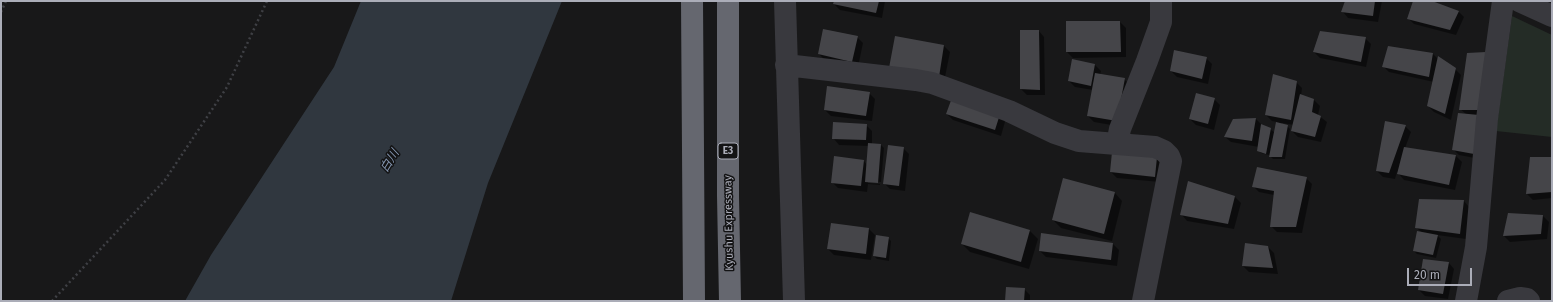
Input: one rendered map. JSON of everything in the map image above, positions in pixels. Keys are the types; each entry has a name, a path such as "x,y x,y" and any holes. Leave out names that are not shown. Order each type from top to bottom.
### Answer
{"highway":[{"path":"692,1 694,301"},
{"name":"Kyushu Expressway","path":"728,1 728,196 730,301"}],"street":[{"path":"784,1 794,301"},
{"path":"1116,144 1120,129 1161,22 1162,1"},
{"path":"1466,301 1476,247 1487,119 1503,1"},
{"path":"1519,1 1552,16"},
{"path":"786,65 932,83 1009,111 1055,133 1079,141 1155,147 1164,151 1172,161 1143,301"},
{"path":"1508,301 1520,298 1527,299 1528,301"}],"path":[{"path":"1,12 6,1"},
{"path":"52,301 165,180 227,87 267,1"}],"shaded area":[{"path":"1512,16 1552,35 1552,137 1496,131"}],"water":[{"name":"白川","path":"361,1 562,1 488,183 451,301 185,301 211,255 334,67"}],"building":[{"path":"834,1 879,1 876,13 833,4"},
{"path":"1345,1 1375,1 1373,16 1341,12"},
{"path":"1413,1 1432,1 1459,11 1450,30 1407,19"},
{"path":"1066,21 1120,21 1121,52 1066,52"},
{"path":"823,29 858,36 852,62 818,54"},
{"path":"1020,30 1039,30 1040,90 1020,89"},
{"path":"1320,31 1366,37 1361,62 1313,52"},
{"path":"895,36 944,45 939,77 889,68"},
{"path":"1388,46 1433,53 1429,77 1382,67"},
{"path":"1174,50 1207,57 1202,79 1170,71"},
{"path":"1486,52 1482,110 1459,110 1467,53"},
{"path":"1438,56 1456,68 1445,114 1427,106"},
{"path":"1072,59 1095,64 1091,86 1068,81"},
{"path":"1095,73 1125,78 1117,121 1087,116"},
{"path":"1273,74 1297,81 1291,120 1265,115"},
{"path":"827,86 870,92 866,116 824,110"},
{"path":"1196,93 1215,98 1208,124 1189,119"},
{"path":"1300,94 1314,99 1312,112 1321,116 1315,137 1291,131"},
{"path":"953,95 1001,111 995,130 946,114"},
{"path":"1458,113 1479,115 1474,154 1452,150"},
{"path":"1256,118 1252,141 1224,137 1233,119"},
{"path":"1385,121 1406,125 1389,173 1376,171"},
{"path":"833,122 867,124 866,140 832,139"},
{"path":"1276,122 1288,125 1282,157 1269,157"},
{"path":"1261,124 1271,128 1266,154 1257,151"},
{"path":"868,143 881,144 878,183 865,182"},
{"path":"888,145 904,147 899,186 883,184"},
{"path":"1404,147 1456,155 1449,185 1397,174"},
{"path":"1112,152 1157,157 1155,177 1110,172"},
{"path":"834,156 864,160 861,186 831,183"},
{"path":"1530,157 1552,157 1552,192 1526,194"},
{"path":"1257,167 1307,177 1296,227 1270,227 1274,191 1252,187"},
{"path":"1063,178 1115,192 1104,234 1052,220"},
{"path":"1188,181 1235,196 1228,224 1180,215"},
{"path":"1419,199 1464,200 1460,234 1415,228"},
{"path":"970,212 1030,230 1021,262 961,244"},
{"path":"1508,213 1543,215 1541,234 1503,236"},
{"path":"831,223 869,228 866,254 827,249"},
{"path":"1417,231 1438,235 1433,255 1413,251"},
{"path":"1041,233 1113,243 1111,260 1039,251"},
{"path":"876,235 889,237 886,258 873,256"},
{"path":"1245,243 1268,246 1273,268 1242,266"},
{"path":"1423,259 1449,262 1443,294 1418,290"},
{"path":"1006,287 1025,288 1024,301 1005,301"}]}
